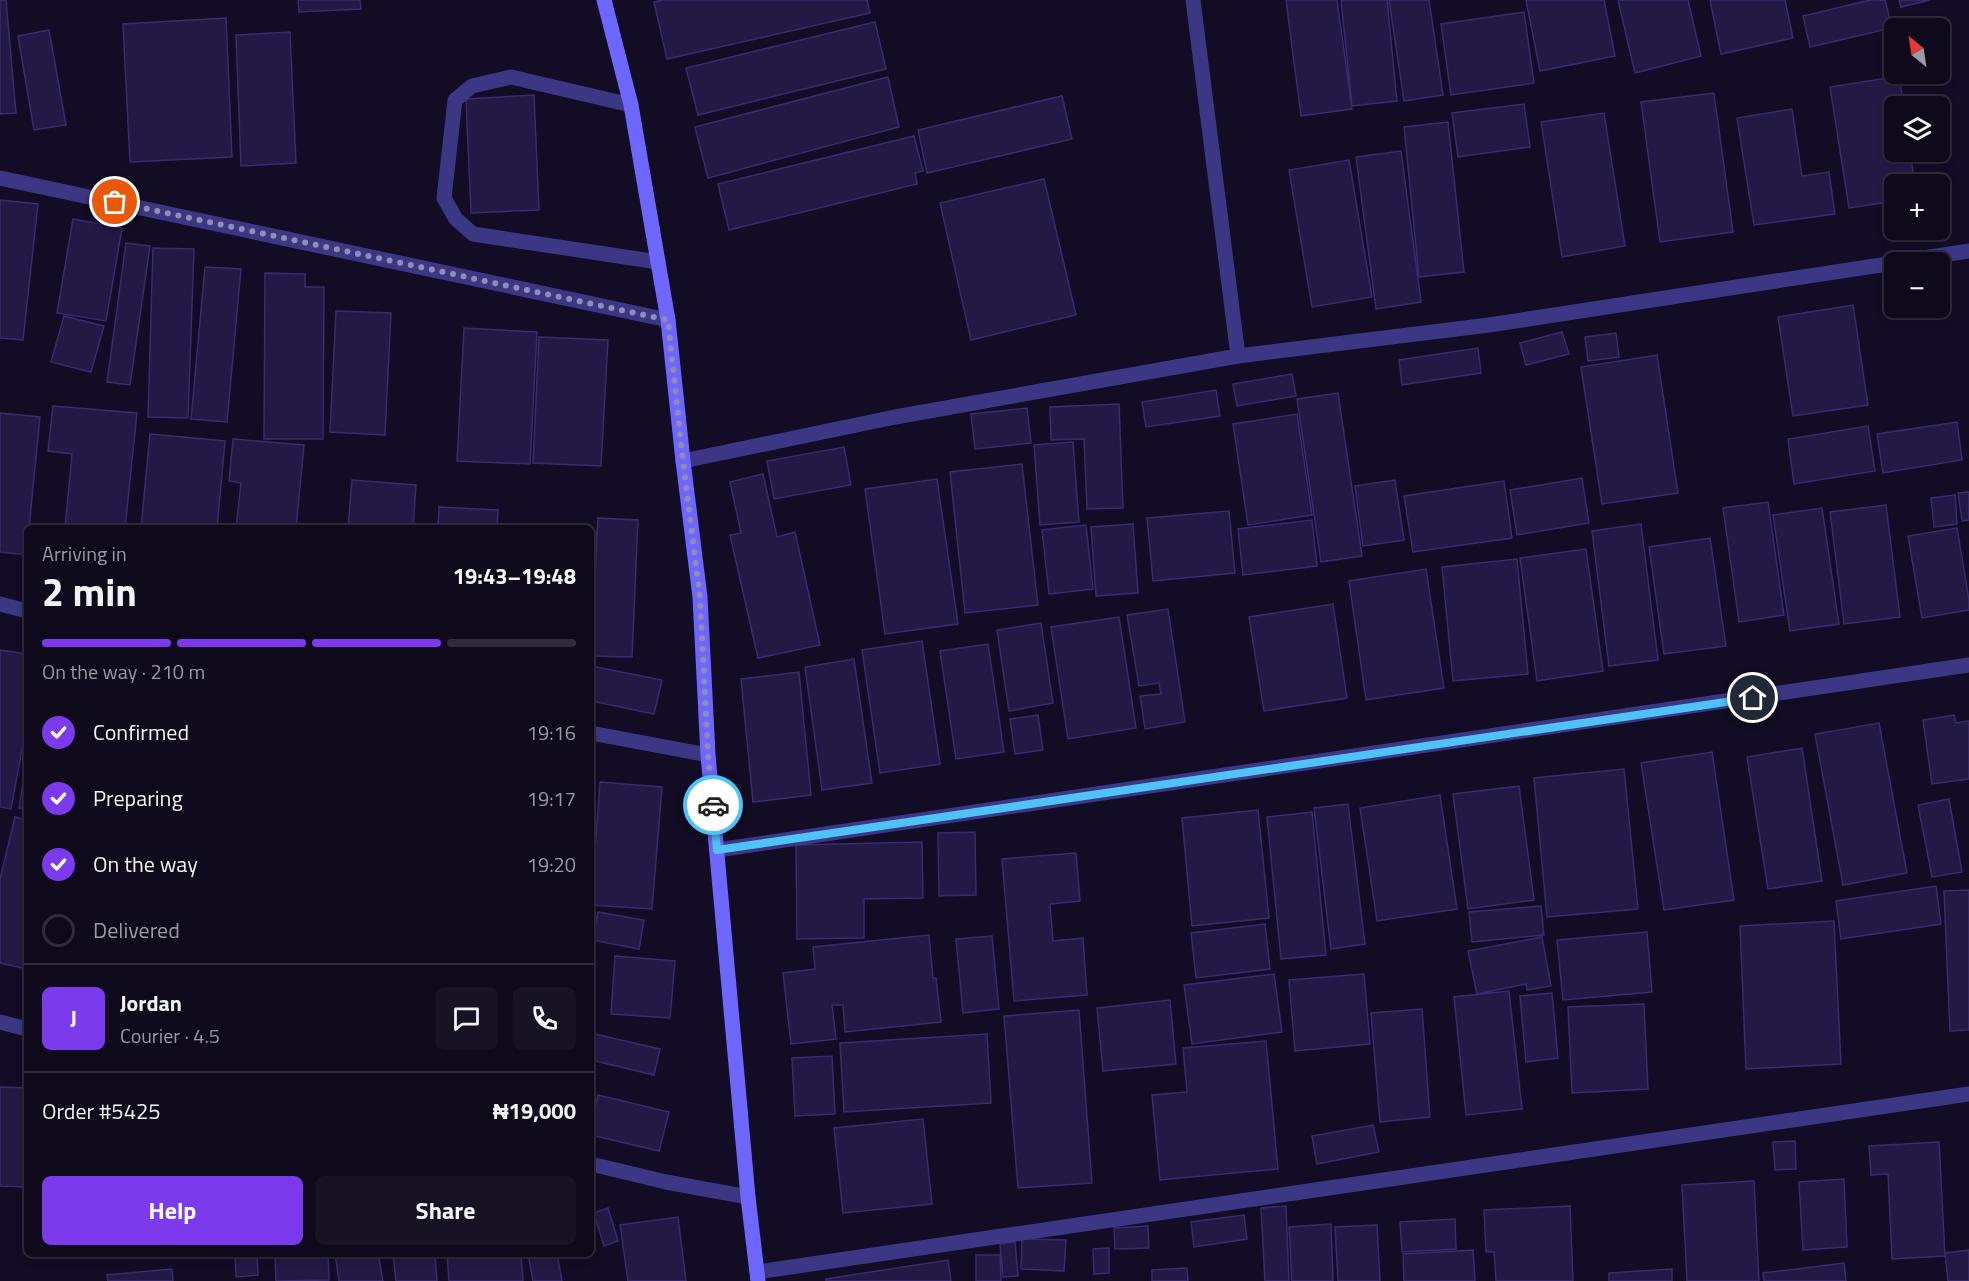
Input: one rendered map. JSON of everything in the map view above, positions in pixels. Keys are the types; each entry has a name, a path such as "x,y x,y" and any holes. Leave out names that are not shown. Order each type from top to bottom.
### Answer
{"street":[{"path":"604,0 631,105 668,320 700,597 708,755 757,1277 1969,1094"},
{"path":"1193,0 1238,356"},
{"path":"631,105 511,77 472,86 455,100 444,198 456,219 472,234 658,262"},
{"path":"0,178 668,320"},
{"path":"1950,254 1969,251"},
{"path":"683,461 895,417 1238,356 1489,325 1884,265"},
{"path":"0,604 24,610"},
{"path":"717,850 1969,665"},
{"path":"594,734 708,755"},
{"path":"0,1022 24,1028"},
{"path":"594,1165 666,1182 748,1197"}],"building":[{"path":"0,0 6,0 16,113 0,114"},
{"path":"298,0 360,0 361,9 299,12"},
{"path":"662,0 867,0 870,13 667,59 654,2"},
{"path":"1286,0 1337,0 1352,109 1301,116"},
{"path":"1341,0 1387,0 1397,101 1352,106"},
{"path":"1389,0 1429,0 1443,95 1404,101"},
{"path":"1526,0 1604,0 1615,56 1540,71"},
{"path":"1618,0 1688,0 1701,56 1635,73"},
{"path":"1710,0 1785,0 1793,38 1721,54"},
{"path":"1870,0 1885,0 1890,18 1884,18 1884,30 1810,47 1803,16"},
{"path":"1899,0 1930,0 1901,7"},
{"path":"1524,12 1534,83 1451,95 1441,24"},
{"path":"226,18 232,157 130,162 123,24"},
{"path":"875,22 886,69 698,115 686,68"},
{"path":"49,30 66,125 34,130 18,36"},
{"path":"290,32 296,163 241,166 236,35"},
{"path":"888,77 899,127 708,178 695,127"},
{"path":"1884,78 1884,84 1900,84 1902,96 1884,96 1884,162 1912,162 1913,174 1884,174 1884,203 1849,208 1830,87"},
{"path":"1714,93 1733,232 1660,242 1641,102"},
{"path":"534,95 539,210 471,213 466,99"},
{"path":"1062,96 1072,139 927,173 918,130"},
{"path":"1524,104 1530,147 1458,157 1452,113"},
{"path":"1792,109 1802,176 1829,172 1835,214 1754,225 1737,118"},
{"path":"1604,113 1625,246 1562,257 1541,122"},
{"path":"1448,122 1464,272 1419,277 1404,127"},
{"path":"914,136 923,171 915,173 917,184 729,230 718,184"},
{"path":"1401,151 1421,302 1376,309 1356,157"},
{"path":"1349,160 1372,297 1312,307 1289,170"},
{"path":"1044,179 1076,315 971,340 940,203"},
{"path":"0,200 38,204 23,340 0,338"},
{"path":"73,219 122,228 106,321 57,313"},
{"path":"126,243 150,246 130,385 107,382"},
{"path":"153,248 194,249 188,418 148,417"},
{"path":"205,267 241,269 227,422 191,419"},
{"path":"265,273 305,274 305,287 324,287 323,439 264,439"},
{"path":"1853,305 1868,405 1793,416 1778,317"},
{"path":"336,311 391,313 385,435 330,432"},
{"path":"64,316 104,326 91,372 51,362"},
{"path":"464,328 537,332 530,464 457,461"},
{"path":"1562,332 1569,354 1526,365 1520,343"},
{"path":"1616,333 1619,357 1588,361 1585,337"},
{"path":"539,337 608,340 601,466 533,463"},
{"path":"1478,348 1481,373 1402,385 1399,360"},
{"path":"1657,355 1678,493 1602,504 1581,367"},
{"path":"1292,374 1296,396 1237,406 1233,384"},
{"path":"1216,390 1220,416 1146,427 1142,402"},
{"path":"1338,393 1362,556 1321,562 1297,399"},
{"path":"1119,404 1123,508 1087,509 1084,439 1051,440 1050,407"},
{"path":"53,406 137,413 125,525 65,525 72,454 48,451"},
{"path":"1027,408 1031,443 975,449 971,414"},
{"path":"0,413 40,417 29,525 24,525 24,555 0,552"},
{"path":"1297,414 1312,515 1248,525 1233,424"},
{"path":"1957,422 1962,460 1883,473 1877,434"},
{"path":"1868,426 1875,471 1794,484 1788,439"},
{"path":"150,434 225,441 217,525 141,525"},
{"path":"233,439 304,445 296,525 236,525 241,483 229,481"},
{"path":"1073,442 1079,522 1040,525 1034,445"},
{"path":"844,447 851,485 774,499 767,461"},
{"path":"1022,464 1038,605 965,613 950,472"},
{"path":"763,474 777,537 795,532 820,645 758,658 730,535 741,533 730,482"},
{"path":"1582,478 1589,523 1517,535 1510,490"},
{"path":"937,479 958,624 885,634 865,489"},
{"path":"352,480 416,485 413,525 348,525"},
{"path":"1395,480 1404,540 1363,546 1355,486"},
{"path":"1504,481 1512,538 1413,552 1404,496"},
{"path":"1969,492 1969,520 1962,521 1958,493"},
{"path":"1955,495 1957,524 1934,527 1931,498"},
{"path":"1768,502 1784,615 1739,622 1723,508"},
{"path":"1886,505 1900,617 1844,624 1830,512"},
{"path":"439,507 498,510 497,525 438,525"},
{"path":"1822,508 1839,624 1790,631 1773,515"},
{"path":"1229,511 1235,573 1153,581 1147,518"},
{"path":"598,518 638,520 632,657 594,656"},
{"path":"1312,520 1317,566 1243,575 1238,529"},
{"path":"1133,524 1138,593 1096,596 1091,527"},
{"path":"1641,524 1658,660 1609,666 1592,531"},
{"path":"1086,525 1093,589 1049,594 1042,530"},
{"path":"1957,528 1969,610 1922,618 1908,536"},
{"path":"594,532 596,532 594,555"},
{"path":"1710,538 1726,646 1664,654 1649,547"},
{"path":"1586,549 1603,671 1537,681 1520,558"},
{"path":"1517,559 1528,674 1453,681 1442,567"},
{"path":"1426,569 1444,688 1366,700 1349,581"},
{"path":"1333,604 1347,698 1264,711 1249,617"},
{"path":"1168,609 1185,722 1145,729 1140,696 1161,694 1159,683 1139,686 1127,615"},
{"path":"1119,617 1136,728 1068,739 1051,627"},
{"path":"1041,623 1053,703 1009,711 997,630"},
{"path":"922,641 940,764 880,773 862,650"},
{"path":"988,644 1004,752 956,759 940,651"},
{"path":"0,650 24,654 24,738 11,809 0,807"},
{"path":"854,659 872,783 822,790 805,667"},
{"path":"594,667 662,680 654,714 594,702"},
{"path":"799,672 811,795 753,802 741,679"},
{"path":"1038,715 1043,750 1015,754 1010,719"},
{"path":"1954,715 1956,723 1969,721 1969,779 1932,784 1923,720"},
{"path":"1879,723 1907,873 1843,885 1815,734"},
{"path":"1802,748 1822,881 1768,889 1747,757"},
{"path":"1712,752 1734,900 1664,910 1641,763"},
{"path":"1624,769 1638,909 1547,917 1534,778"},
{"path":"24,777 24,809 19,808"},
{"path":"600,782 662,787 652,909 594,905 594,864"},
{"path":"1519,786 1534,900 1468,909 1453,794"},
{"path":"1440,795 1457,909 1377,921 1360,808"},
{"path":"1949,799 1962,872 1932,877 1918,805"},
{"path":"1348,804 1365,944 1331,949 1314,808"},
{"path":"1258,810 1269,918 1192,926 1182,818"},
{"path":"1312,812 1326,955 1281,959 1267,817"},
{"path":"15,817 24,819 24,968 0,963 0,879"},
{"path":"975,832 976,895 939,896 938,833"},
{"path":"922,842 923,898 864,899 864,938 797,939 796,845"},
{"path":"1076,853 1080,901 1050,904 1053,941 1083,938 1087,995 1014,1001 1002,859"},
{"path":"1936,886 1941,924 1841,939 1836,901"},
{"path":"1969,890 1969,1030 1950,1031 1944,891"},
{"path":"1541,906 1544,935 1472,942 1469,912"},
{"path":"598,912 644,920 639,949 594,940"},
{"path":"1834,921 1841,1064 1746,1069 1740,926"},
{"path":"1265,924 1270,969 1196,978 1191,933"},
{"path":"1647,932 1652,992 1563,1000 1557,940"},
{"path":"929,935 933,978 936,978 941,1022 845,1032 843,1005 832,1005 836,1039 791,1044 783,973 815,969 813,947"},
{"path":"992,936 999,1009 963,1013 956,939"},
{"path":"1542,937 1551,986 1527,990 1526,984 1477,994 1468,951"},
{"path":"615,956 675,961 670,1018 611,1014"},
{"path":"1274,974 1282,1032 1192,1044 1184,985"},
{"path":"1364,974 1370,1044 1295,1051 1289,980"},
{"path":"1509,991 1522,1109 1466,1115 1454,997"},
{"path":"1552,993 1558,1058 1526,1062 1520,996"},
{"path":"1170,1000 1176,1064 1103,1071 1097,1008"},
{"path":"1644,1004 1648,1089 1572,1093 1568,1007"},
{"path":"1422,1009 1430,1117 1380,1122 1371,1013"},
{"path":"1079,1010 1092,1183 1018,1188 1004,1016"},
{"path":"594,1034 660,1049 654,1075 594,1061"},
{"path":"987,1034 991,1103 844,1112 840,1043"},
{"path":"1266,1041 1278,1169 1160,1180 1152,1095 1187,1092 1183,1048"},
{"path":"832,1056 835,1114 795,1116 792,1058"},
{"path":"0,1087 24,1088 24,1187 0,1186"},
{"path":"598,1095 669,1112 659,1151 594,1136 594,1112"},
{"path":"923,1119 932,1204 843,1213 834,1128"},
{"path":"1373,1125 1379,1152 1317,1164 1312,1136"},
{"path":"1795,1141 1796,1169 1775,1170 1773,1142"},
{"path":"1939,1142 1945,1256 1892,1259 1888,1174 1871,1175 1869,1146"},
{"path":"1844,1179 1847,1247 1803,1250 1799,1182"},
{"path":"1754,1181 1759,1281 1687,1281 1682,1185"},
{"path":"1286,1206 1289,1281 1265,1281 1261,1208"},
{"path":"1570,1206 1573,1281 1496,1281 1494,1252 1486,1252 1484,1210"},
{"path":"608,1208 618,1241 604,1246 594,1213"},
{"path":"1244,1215 1247,1239 1194,1247 1191,1222"},
{"path":"678,1217 686,1281 628,1281 620,1225"},
{"path":"1455,1219 1456,1249 1402,1252 1400,1222"},
{"path":"1331,1224 1333,1281 1292,1281 1289,1227"},
{"path":"1377,1225 1380,1281 1338,1281 1335,1227"},
{"path":"1148,1226 1149,1248 1115,1249 1114,1228"},
{"path":"1022,1239 1066,1240 1064,1271 1021,1269"},
{"path":"1015,1242 1018,1276 1003,1277 1000,1244"},
{"path":"1109,1248 1109,1273 1094,1274 1093,1249"},
{"path":"1473,1250 1475,1281 1404,1281 1403,1254"},
{"path":"1969,1250 1969,1281 1948,1281 1945,1253"},
{"path":"976,1255 1000,1255 1001,1281 976,1281"},
{"path":"235,1257 257,1257 258,1275 236,1277"},
{"path":"275,1257 328,1257 329,1280 276,1281"},
{"path":"335,1257 379,1257 383,1281 339,1281"},
{"path":"393,1257 435,1257 437,1281 396,1281"},
{"path":"447,1257 521,1257 523,1281 449,1281"},
{"path":"529,1257 558,1257 562,1281 533,1281"},
{"path":"948,1260 951,1281 826,1281 826,1279"},
{"path":"1844,1263 1846,1281 1764,1281 1763,1273"},
{"path":"1187,1268 1188,1281 1152,1281 1152,1270"},
{"path":"172,1269 173,1281 108,1281 107,1275"},
{"path":"1672,1269 1672,1281 1609,1281 1609,1273"}],"way so far":[{"path":"115,202 668,320 700,597 708,755 713,805"}],"route":[{"path":"713,805 717,850 1753,698"}]}
